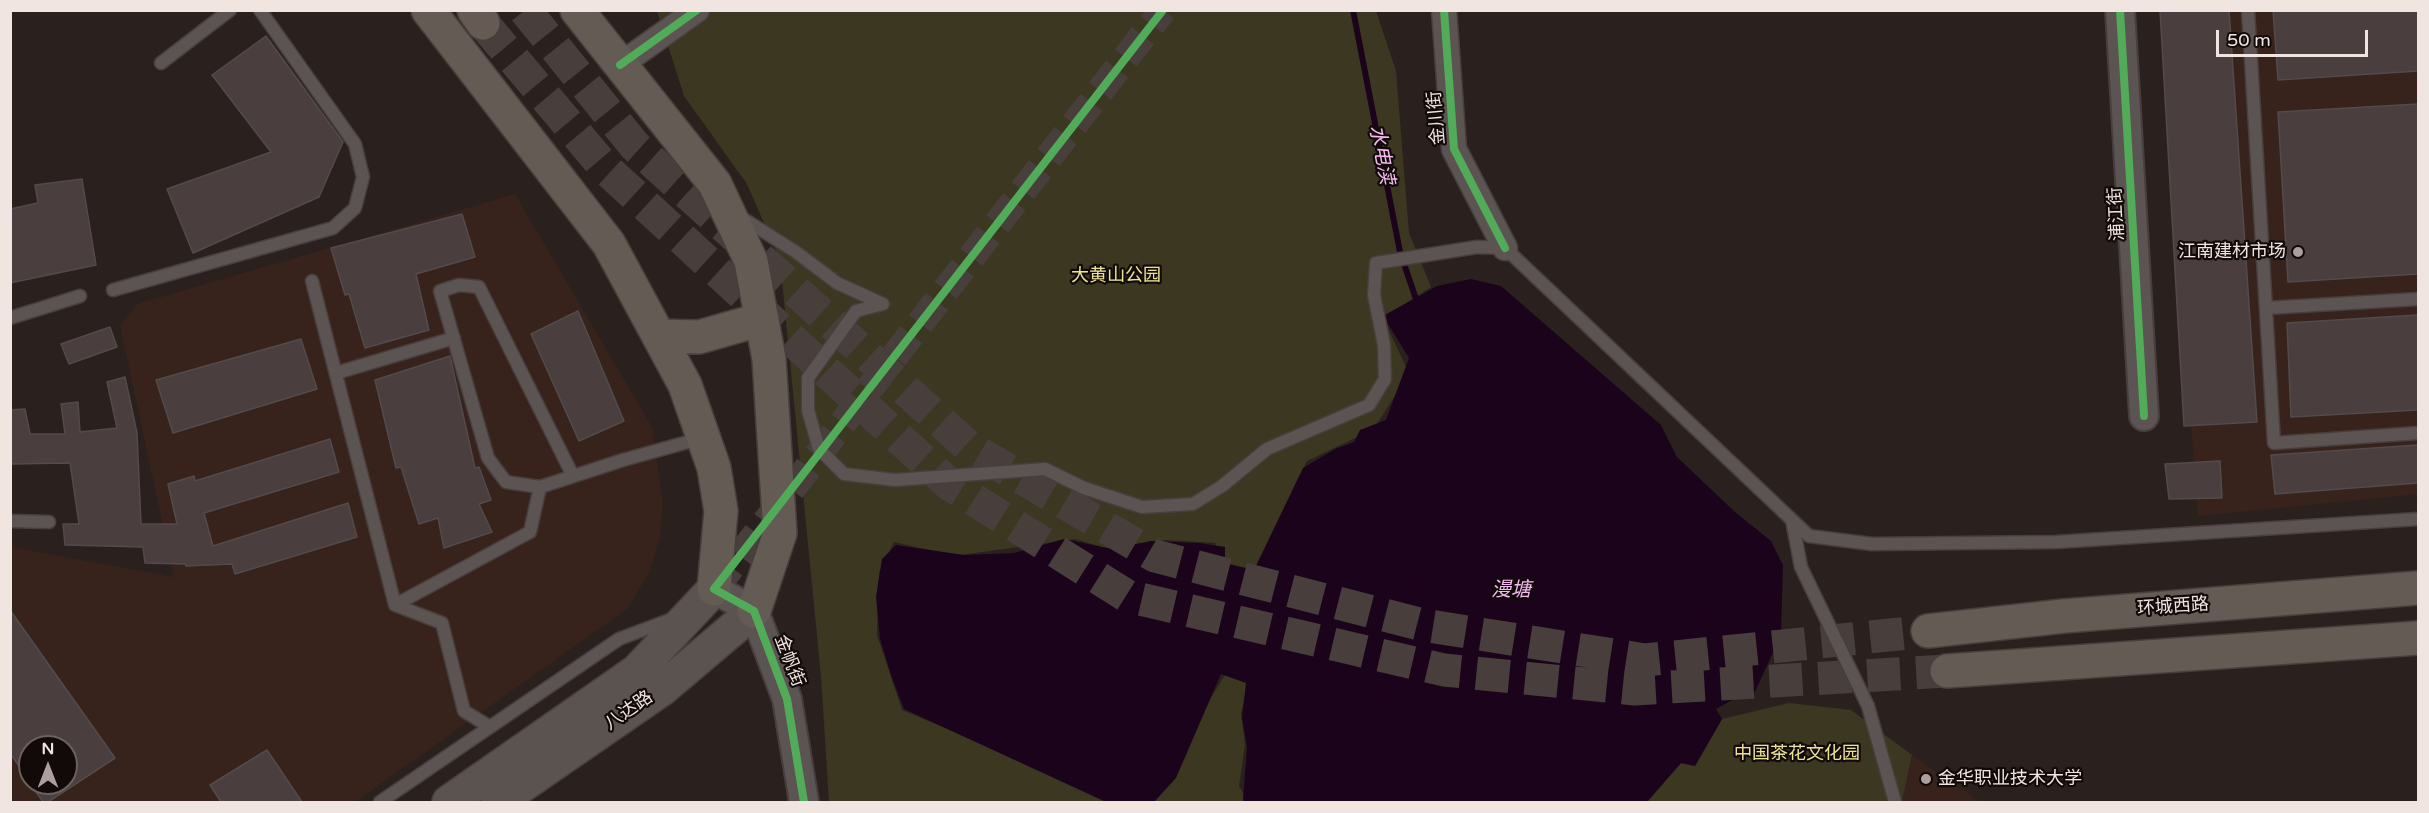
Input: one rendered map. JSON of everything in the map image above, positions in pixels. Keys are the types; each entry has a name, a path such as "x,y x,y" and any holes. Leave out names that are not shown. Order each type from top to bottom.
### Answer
{"main road":[{"path":"428,10 609,244 685,385 714,468 721,511 703,600 637,671 449,802"},
{"path":"577,10 714,184 751,261 769,359 780,533 754,611"},
{"path":"660,336 699,337 762,319"},
{"name":"环城西路","path":"1928,631 2064,616 2418,588"},
{"name":"八达路","path":"498,802 662,689 754,611"},
{"path":"1947,671 2418,638"}],"street":[{"path":"620,64 697,10"},
{"name":"金川街","path":"1444,10 1454,149 1505,248"},
{"name":"浦江街","path":"2120,10 2144,416"},
{"path":"703,600 754,611"},
{"name":"金帆街","path":"754,611 787,699 804,802"}],"lane":[{"path":"160,63 230,10"},
{"path":"113,290 333,228 355,208 363,177 355,144 260,10"},
{"path":"2248,10 2274,443 2418,433"},
{"path":"725,207 796,252 837,284 883,304 856,311 808,378 808,410 819,449 844,474 895,480 1045,470 1084,488 1142,507 1193,504 1222,486 1267,449 1369,405 1385,379 1384,345 1374,295 1376,263 1477,247 1505,248 1809,536 1872,544 2056,542 2418,519"},
{"path":"312,281 395,605"},
{"path":"573,476 478,287 459,285 441,291 488,458 506,482 540,487 703,438"},
{"path":"10,318 80,296"},
{"path":"2266,308 2418,299"},
{"path":"336,374 454,338"},
{"path":"395,605 530,532 540,487"},
{"path":"1792,520 1801,567 1868,706 1895,802"},
{"path":"10,521 49,522"},
{"path":"380,802 619,639 703,600"},
{"path":"395,605 442,623 464,711 490,727"}],"shaded area":[{"name":"江南建材市场","path":"2159,11 2418,11 2418,494 2198,516"},
{"path":"515,194 652,427 663,505 660,537 649,573 627,609 355,802 11,802 10,547 174,577 120,326 137,304"},
{"name":"金华职业技术大学","path":"1912,755 1980,802 1902,802"}],"green space":[{"name":"大黄山公园","path":"657,11 1376,11 1396,71 1409,233 1431,287 1383,318 1409,373 1374,429 1307,461 1255,570 1223,566 1215,543 1166,540 1105,548 1075,539 954,556 894,542 879,573 877,635 902,710 1121,802 829,802 821,676 780,260 747,184 684,96"},
{"path":"1227,672 1249,679 1241,713 1245,745 1239,786 1248,802 1146,802"},
{"name":"中国茶花文化园","path":"1789,703 1851,710 1912,755 1902,802 1647,802 1681,763 1695,766 1722,719"}],"water":[{"name":"漫塘","path":"1471,279 1501,286 1661,425 1677,457 1735,512 1771,541 1783,565 1781,635 1754,694 1743,694 1716,709 1722,719 1695,766 1681,763 1647,802 1244,802 1247,747 1242,718 1246,683 1221,674 1176,778 1154,802 1106,802 904,709 880,639 876,597 882,559 896,545 964,555 1014,553 1064,539 1112,549 1151,541 1199,543 1225,547 1225,563 1254,570 1303,468 1335,449 1354,442 1360,430 1386,420 1409,358 1383,316 1437,286"}],"building":[{"path":"2160,10 2229,10 2257,422 2184,426"},
{"path":"2273,10 2418,10 2418,71 2278,80"},
{"path":"266,36 343,142 319,197 193,253 167,189 271,152 212,75"},
{"path":"2418,104 2418,274 2288,282 2278,112"},
{"path":"82,179 96,265 10,283 10,209 38,203 35,185"},
{"path":"462,214 475,257 416,274 429,330 365,348 349,294 345,295 331,248"},
{"path":"578,311 624,421 579,441 531,334"},
{"path":"2418,315 2418,410 2291,417 2287,323"},
{"path":"110,327 117,347 69,364 61,344"},
{"path":"301,339 317,389 173,433 156,380"},
{"path":"450,356 475,468 479,467 491,500 479,504 492,532 444,548 438,518 419,524 401,467 396,468 375,380"},
{"path":"125,377 137,433 141,524 177,524 168,484 194,476 195,481 330,439 339,472 204,513 213,546 348,503 357,537 235,574 232,564 186,566 185,564 145,563 143,547 65,545 63,524 79,524 70,463 10,464 10,410 25,409 30,434 65,434 61,404 78,402 80,432 117,428 107,382"},
{"path":"2418,445 2418,483 2275,494 2271,455"},
{"path":"2220,461 2222,498 2169,499 2165,464"},
{"path":"10,610 115,758 78,782 78,735 18,735 18,765 10,753"},
{"path":"267,750 302,802 221,802 210,785"},
{"path":"38,795 59,795 48,802 43,802"}],"waterway":[{"name":"水电渎","path":"1353,10 1400,252 1418,305"}],"tunnel":[{"path":"525,10 635,146 969,447 1155,556 1423,625 1645,660 1928,631"},
{"path":"714,589 1163,10"},
{"path":"483,23 605,168 949,484 1127,596 1444,670 1635,689 1947,671"}],"cycle path":[{"path":"620,65 697,10"},
{"path":"804,802 787,699 754,611 714,589 1163,10"},
{"path":"1444,10 1454,149 1505,248"},
{"path":"2120,10 2144,416"}],"place":[{"name":"江南建材市场","path":"2298,252"},
{"name":"金华职业技术大学","path":"1926,779"}]}
